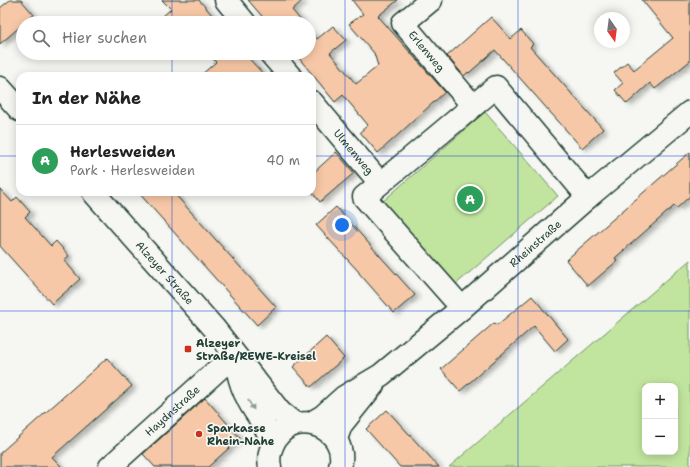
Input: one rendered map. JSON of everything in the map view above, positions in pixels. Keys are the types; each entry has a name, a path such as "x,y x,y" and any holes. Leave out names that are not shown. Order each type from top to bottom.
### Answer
{"street":[{"path":"226,0 239,16"},
{"name":"Erlenweg","path":"431,0 403,23 474,106"},
{"path":"276,60 287,72"},
{"path":"462,308 364,197 496,87 588,197"},
{"path":"0,88 16,106"},
{"name":"Ulmenweg","path":"316,107 380,183"},
{"name":"Rheinstraße","path":"272,445 281,432 288,428 323,416 344,397 381,375 462,308 588,197 690,112"},
{"name":"Alzeyer Straße","path":"97,196 214,328 280,412 303,424 318,425 325,429 336,440"},
{"name":"Alzeyer Straße","path":"234,355 241,383 247,398 265,426 272,445"},
{"name":"Haydnstraße","path":"110,467 234,355"},
{"name":"Rheinstraße","path":"336,440 341,424 381,375"},
{"path":"336,440 340,447 342,456 341,466"},
{"path":"270,467 269,463 272,445"}],"green space":[{"path":"485,112 558,196 455,285 382,202"},
{"path":"690,260 690,467 449,467"}],"building":[{"path":"10,0 21,0 34,15 16,16 16,30 0,44 0,8"},
{"path":"162,0 199,0 213,16 163,16 171,9"},
{"path":"248,0 303,0 292,10 297,16 262,16"},
{"path":"352,0 398,0 378,16 445,92 378,153 360,132 368,125 343,95 335,102 316,79 316,72 310,72 300,60 316,60 316,38 317,39 333,26 346,40 330,53 356,84 378,66 374,53 349,24 363,14"},
{"path":"642,0 690,0 690,61 655,89 650,83 627,104 615,90 623,83 614,73 627,62 634,70 673,38"},
{"path":"491,17 511,39 521,30 533,44 530,47 603,129 582,148 495,50 464,76 447,56"},
{"path":"214,60 250,60 261,72 205,72 216,62"},
{"path":"336,152 354,173 320,202 315,196 316,170"},
{"path":"690,152 690,196 677,208 674,206 615,258 617,261 588,286 566,260"},
{"path":"0,189 12,202 17,197 30,212 25,217 51,246 56,241 69,256 64,260 80,279 52,304 0,246"},
{"path":"142,196 177,196 276,307 257,325"},
{"path":"336,207 415,295 394,313 316,225"},
{"path":"532,296 568,339 555,351 534,326 460,391 441,369 494,323 497,325"},
{"path":"326,337 344,358 311,387 293,367"},
{"path":"107,358 132,386 52,457 62,467 0,467 0,453"},
{"name":"Sparkasse Rhein-Nahe","path":"205,398 240,438 208,467 155,467 143,454"},
{"path":"387,410 439,467 400,467 366,429"}],"place":[{"name":"Herlesweiden","path":"470,199"},
{"name":"Alzeyer Straße/REWE-Kreisel","path":"188,349"},
{"name":"Sparkasse Rhein-Nahe","path":"199,434"}]}
